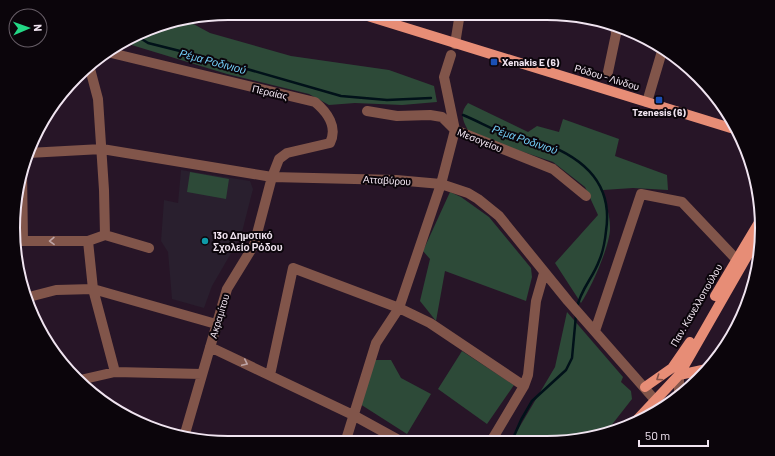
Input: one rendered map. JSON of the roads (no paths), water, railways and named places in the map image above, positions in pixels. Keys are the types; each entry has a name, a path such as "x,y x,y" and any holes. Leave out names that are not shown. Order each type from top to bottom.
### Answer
{"main road":[{"name":"Ρόδου - Λίνδου","path":"380,20 729,127"},
{"name":"Παν. Κανελλοπούλου","path":"645,411 656,400 675,372 690,342 739,261 755,230"},
{"name":"Παν. Κανελλοπούλου","path":"739,261 755,241"},
{"path":"675,372 699,370"},
{"name":"Παν. Κανελλοπούλου","path":"645,387 675,372"}],"street":[{"path":"455,44 459,20"},
{"path":"608,72 616,32"},
{"name":"Περαίας","path":"114,54 315,102 325,111 333,127 334,135 330,143 287,153 279,159 272,177"},
{"path":"647,102 661,54"},
{"path":"347,436 376,343 399,308 441,184 455,130 444,78 451,55"},
{"path":"91,72 98,99 102,148 105,235"},
{"name":"Μεσογείου","path":"367,111 397,116 430,115 442,117 455,130 553,169 586,196"},
{"name":"Ατταβύρου","path":"34,153 102,148 272,177 396,180 441,184 468,193 489,207 499,216 544,273 656,400"},
{"name":"Ακραμίτου","path":"186,432 227,289 254,245 272,177"},
{"path":"595,331 641,194 682,202 739,261"},
{"path":"20,241 88,241 105,235 149,248"},
{"path":"88,241 93,289 115,372"},
{"path":"270,375 293,268 399,308 430,323 524,386"},
{"path":"494,436 524,386 528,375 536,301 544,273"},
{"path":"32,296 56,290 93,289 216,324"},
{"path":"210,347 353,415 393,436"},
{"path":"85,379 115,372 202,374"},
{"path":"675,372 679,389"}],"waterway":[{"name":"Ρέμα Ροδινιού","path":"141,39 148,43 212,59 341,96 387,100 431,98"},
{"name":"Ρέμα Ροδινιού","path":"463,115 502,133 532,139 564,152 578,161 589,171 598,183 604,197 607,213 604,243 602,254 581,295 577,308"},
{"name":"Ρέμα Ροδινιού","path":"514,436 532,401 566,370 572,358 576,315"}],"place":[{"name":"Xenakis E (6)","path":"494,62"},
{"name":"Tzenesis (6)","path":"659,100"},
{"name":"13ο Δημοτικό Σχολείο Ρόδου","path":"205,241"}]}
